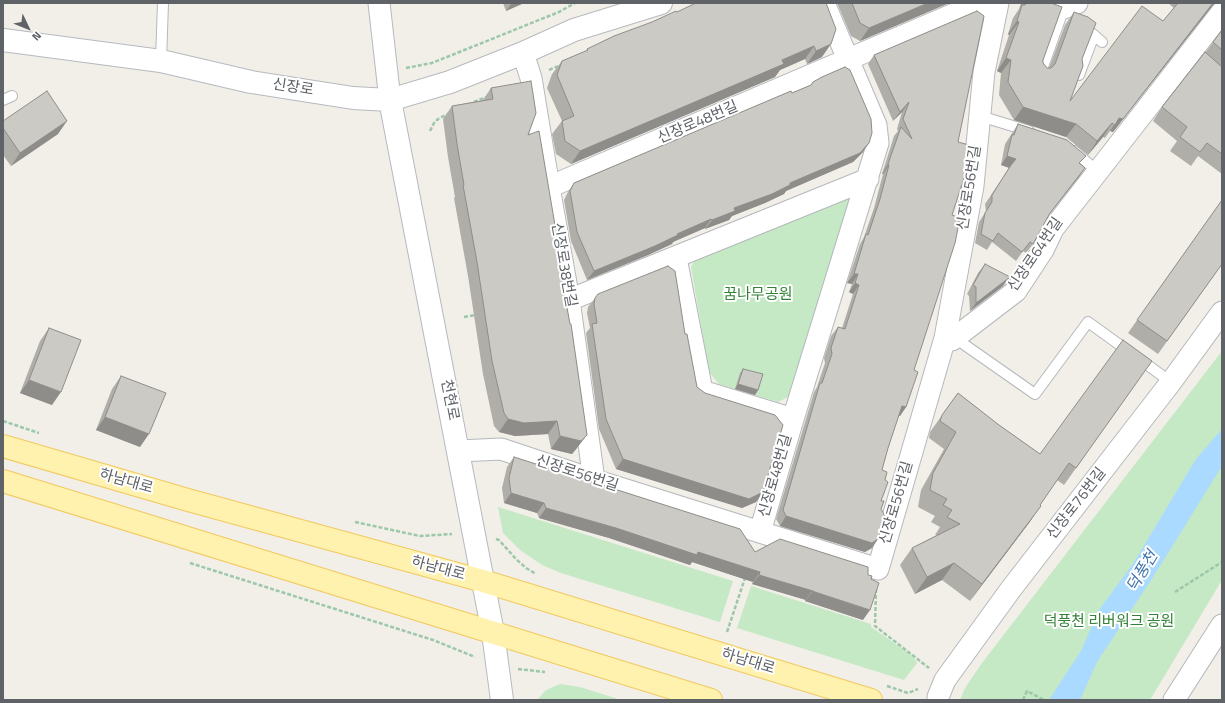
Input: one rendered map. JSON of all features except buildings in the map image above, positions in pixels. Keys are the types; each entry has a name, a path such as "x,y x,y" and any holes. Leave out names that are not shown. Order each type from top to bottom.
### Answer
{"main road":[{"name":"하남대로","path":"3,446 188,500 482,581 870,700"},
{"path":"3,481 711,700"}],"street":[{"path":"379,3 390,100"},
{"name":"신장로","path":"574,30 609,3"},
{"name":"신장로","path":"3,40 161,61 251,82 353,98 390,100 450,82 524,53 574,30 661,3"},
{"name":"신장로48번길","path":"760,532 793,419 878,143 876,125 824,3"},
{"name":"신장로56번길","path":"459,451 501,449 594,480 878,569 948,339 973,186 984,72 997,5 968,8 848,60"},
{"name":"신장로64번길","path":"948,339 1016,291 1043,250 1053,229 1097,171 1193,56 1222,12"},
{"name":"신장로38번길","path":"524,53 531,78 569,300 594,480"},
{"name":"신장로48번길","path":"549,187 848,60"},
{"name":"천현로","path":"390,100 493,633 502,700"},
{"path":"569,300 676,258 868,179"},
{"name":"신장로48번길","path":"676,258 702,391 793,419"},
{"name":"신장로76번길","path":"938,700 938,696 945,680 1011,589 1171,382 1222,312"},
{"path":"1174,700 1222,625"}],"lane":[{"path":"161,61 163,3"},
{"path":"1040,75 1071,6 1094,35 1102,42"},
{"path":"1079,75 1094,35"},
{"path":"980,116 1036,134"},
{"path":"1064,143 1097,171"},
{"path":"948,339 962,344 1035,394 1088,322 1171,382"}],"path":[{"path":"387,72 432,63 559,12 575,3"},
{"path":"468,105 488,96"},
{"path":"430,131 438,119 454,111"},
{"path":"464,317 479,315"},
{"path":"3,421 40,433"},
{"path":"351,521 420,536 473,532 499,540"},
{"path":"185,561 434,640 498,666 546,672"},
{"path":"1175,592 1222,562"},
{"path":"878,569 875,626 945,680"},
{"path":"727,632 746,575"},
{"path":"1023,700 1027,691 1044,700"}],"green space":[{"name":"꿈나무공원","path":"841,192 852,202 792,395 778,402 719,384 709,372 691,267 698,254"},
{"name":"덕풍천 리버워크 공원","path":"1222,351 1222,580 1150,700 960,700 965,688 982,663"},
{"path":"498,507 733,581 720,622 561,573 542,565 520,550 503,533"},
{"path":"751,586 871,624 871,627 913,656 917,663 904,680 737,628"},
{"path":"560,684 580,687 621,700 537,700 546,690"}],"water":[{"name":"덕풍천","path":"1222,429 1222,466 1155,574 1097,662 1080,700 1049,700 1081,651 1099,610 1133,564 1196,459"}]}
